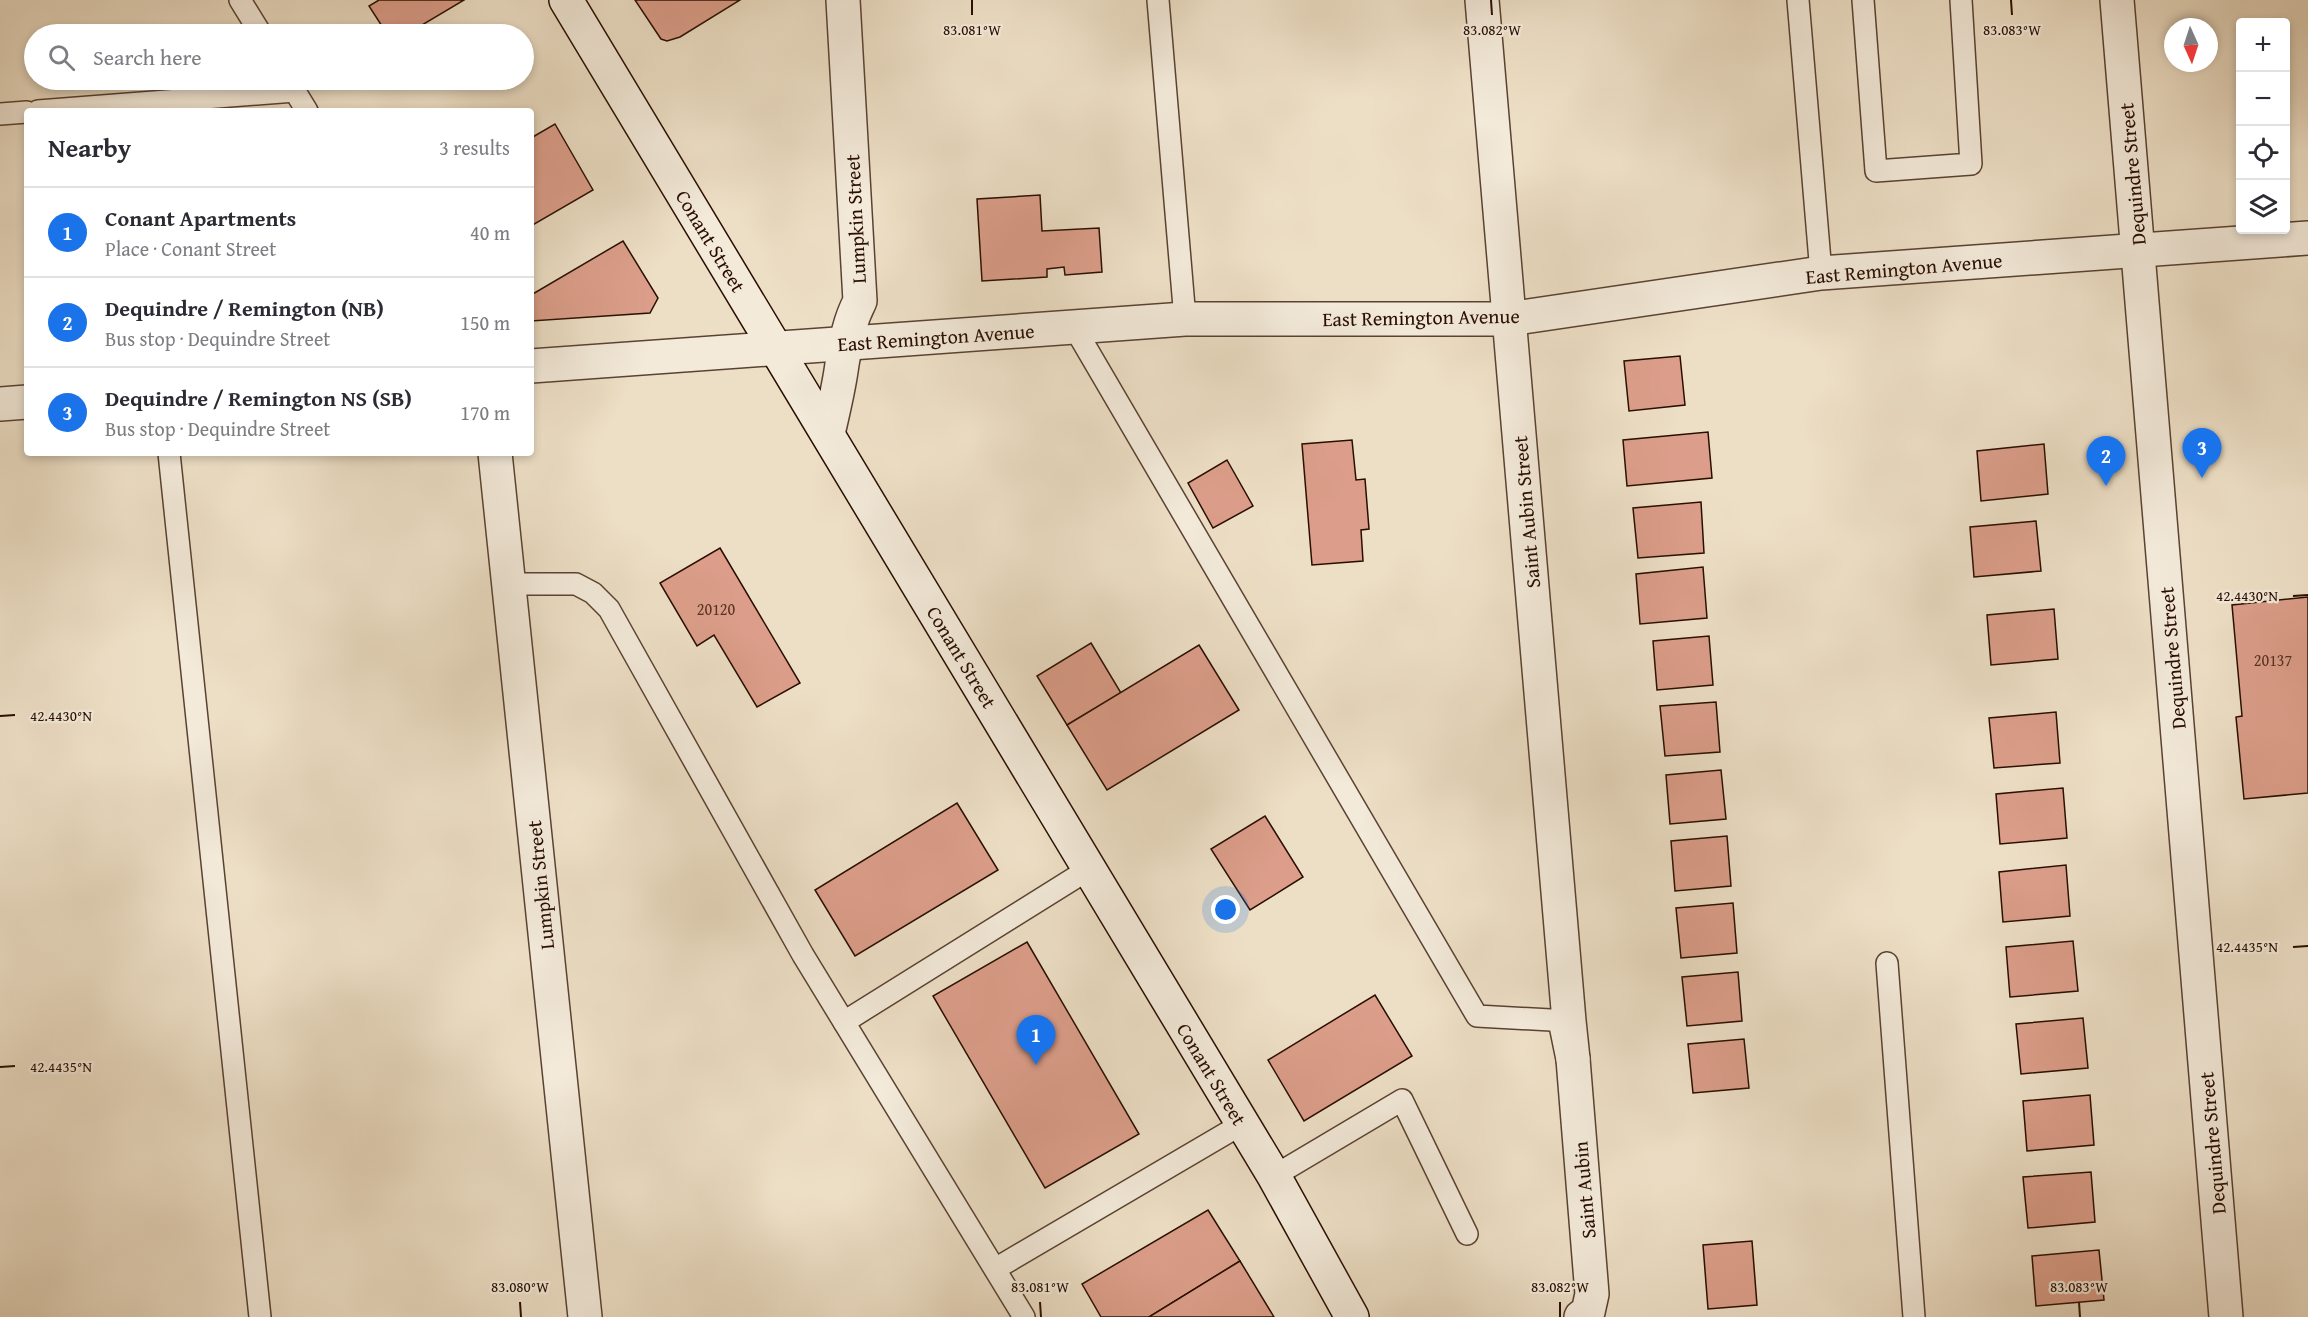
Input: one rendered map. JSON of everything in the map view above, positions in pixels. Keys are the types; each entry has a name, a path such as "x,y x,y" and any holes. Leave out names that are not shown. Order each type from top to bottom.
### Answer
{"street":[{"name":"Conant Street","path":"566,0 1274,1176 1352,1317"},
{"name":"Lumpkin Street","path":"828,434 845,344 853,314 860,301 843,0"},
{"name":"Saint Aubin Street","path":"1482,0 1567,1020"},
{"name":"Dequindre Street","path":"2117,0 2226,1317"},
{"name":"East Remington Avenue","path":"534,366 1185,319 1509,319 1821,273 2308,238"},
{"path":"0,404 24,402"},
{"name":"Lumpkin Street","path":"495,456 585,1317"},
{"name":"Saint Aubin","path":"1567,1020 1573,1059 1592,1294 1588,1312 1581,1317"}],"lane":[{"path":"240,0 255,24"},
{"path":"1158,0 1185,319"},
{"path":"1798,0 1821,273"},
{"path":"1863,0 1876,171 1971,165 1961,0"},
{"path":"67,108 243,90"},
{"path":"295,90 305,108"},
{"path":"0,114 24,112"},
{"path":"1074,327 1476,1016 1567,1020"},
{"path":"169,456 260,1317"},
{"path":"508,584 576,584 593,593 609,609 803,955 1024,1317"},
{"path":"844,1022 1089,869"},
{"path":"1887,963 1914,1317"},
{"path":"1274,1176 1402,1100 1467,1234"},
{"path":"995,1269 1242,1124"}],"building":[{"path":"379,0 464,0 424,24 381,24 369,6"},
{"path":"635,0 740,0 680,37 667,41 661,39"},
{"path":"555,124 593,190 534,224 534,136"},
{"path":"1040,195 1042,231 1099,228 1102,272 1065,275 1064,267 1047,269 1047,277 982,281 977,199"},
{"path":"623,241 658,298 650,313 534,321 534,293"},
{"path":"1680,356 1685,405 1629,411 1624,361"},
{"path":"1708,432 1712,478 1627,486 1623,440"},
{"path":"1352,440 1356,480 1365,479 1369,529 1361,530 1363,561 1312,565 1302,444"},
{"path":"2044,444 2048,494 1981,501 1977,451"},
{"path":"1227,460 1253,506 1213,528 1188,483"},
{"path":"1701,502 1704,553 1638,558 1633,508"},
{"path":"2036,521 2041,571 1974,577 1970,527"},
{"path":"720,548 800,683 757,707 714,635 697,646 660,583"},
{"path":"1703,567 1707,618 1640,624 1636,574"},
{"path":"2308,597 2308,793 2244,799 2236,717 2242,716 2232,605"},
{"path":"2054,609 2058,659 1991,665 1987,615"},
{"path":"1709,636 1713,685 1657,690 1653,641"},
{"path":"1091,643 1121,693 1067,725 1037,676"},
{"path":"1199,645 1239,710 1107,790 1067,725"},
{"path":"1716,702 1720,752 1665,756 1660,706"},
{"path":"2056,712 2060,763 1994,768 1989,718"},
{"path":"1721,770 1726,819 1670,824 1666,775"},
{"path":"2063,788 2067,838 2000,844 1996,794"},
{"path":"957,803 998,870 855,956 815,890"},
{"path":"1265,816 1303,877 1250,910 1211,849"},
{"path":"1727,836 1731,886 1675,891 1671,841"},
{"path":"2066,865 2070,916 2003,922 1999,872"},
{"path":"1733,903 1737,953 1681,958 1676,908"},
{"path":"2073,941 2078,991 2010,997 2006,947"},
{"path":"1027,942 1139,1134 1045,1188 933,996"},
{"path":"1738,972 1742,1021 1687,1026 1682,977"},
{"path":"1375,995 1412,1056 1304,1121 1268,1060"},
{"path":"2083,1018 2088,1068 2021,1074 2016,1024"},
{"path":"1744,1039 1749,1088 1693,1093 1688,1044"},
{"path":"2090,1095 2094,1145 2027,1151 2023,1101"},
{"path":"2091,1172 2095,1222 2028,1228 2023,1177"},
{"path":"1208,1210 1240,1261 1149,1317 1101,1317 1082,1284"},
{"path":"1752,1241 1757,1305 1708,1309 1703,1245"},
{"path":"2099,1250 2104,1300 2036,1306 2032,1256"},
{"path":"1240,1261 1274,1317 1149,1317"}],"place":[{"name":"Dequindre / Remington NS (SB)","path":"2202,478"},
{"name":"Dequindre / Remington (NB)","path":"2106,486"},
{"name":"Conant Apartments","path":"1036,1065"}]}
